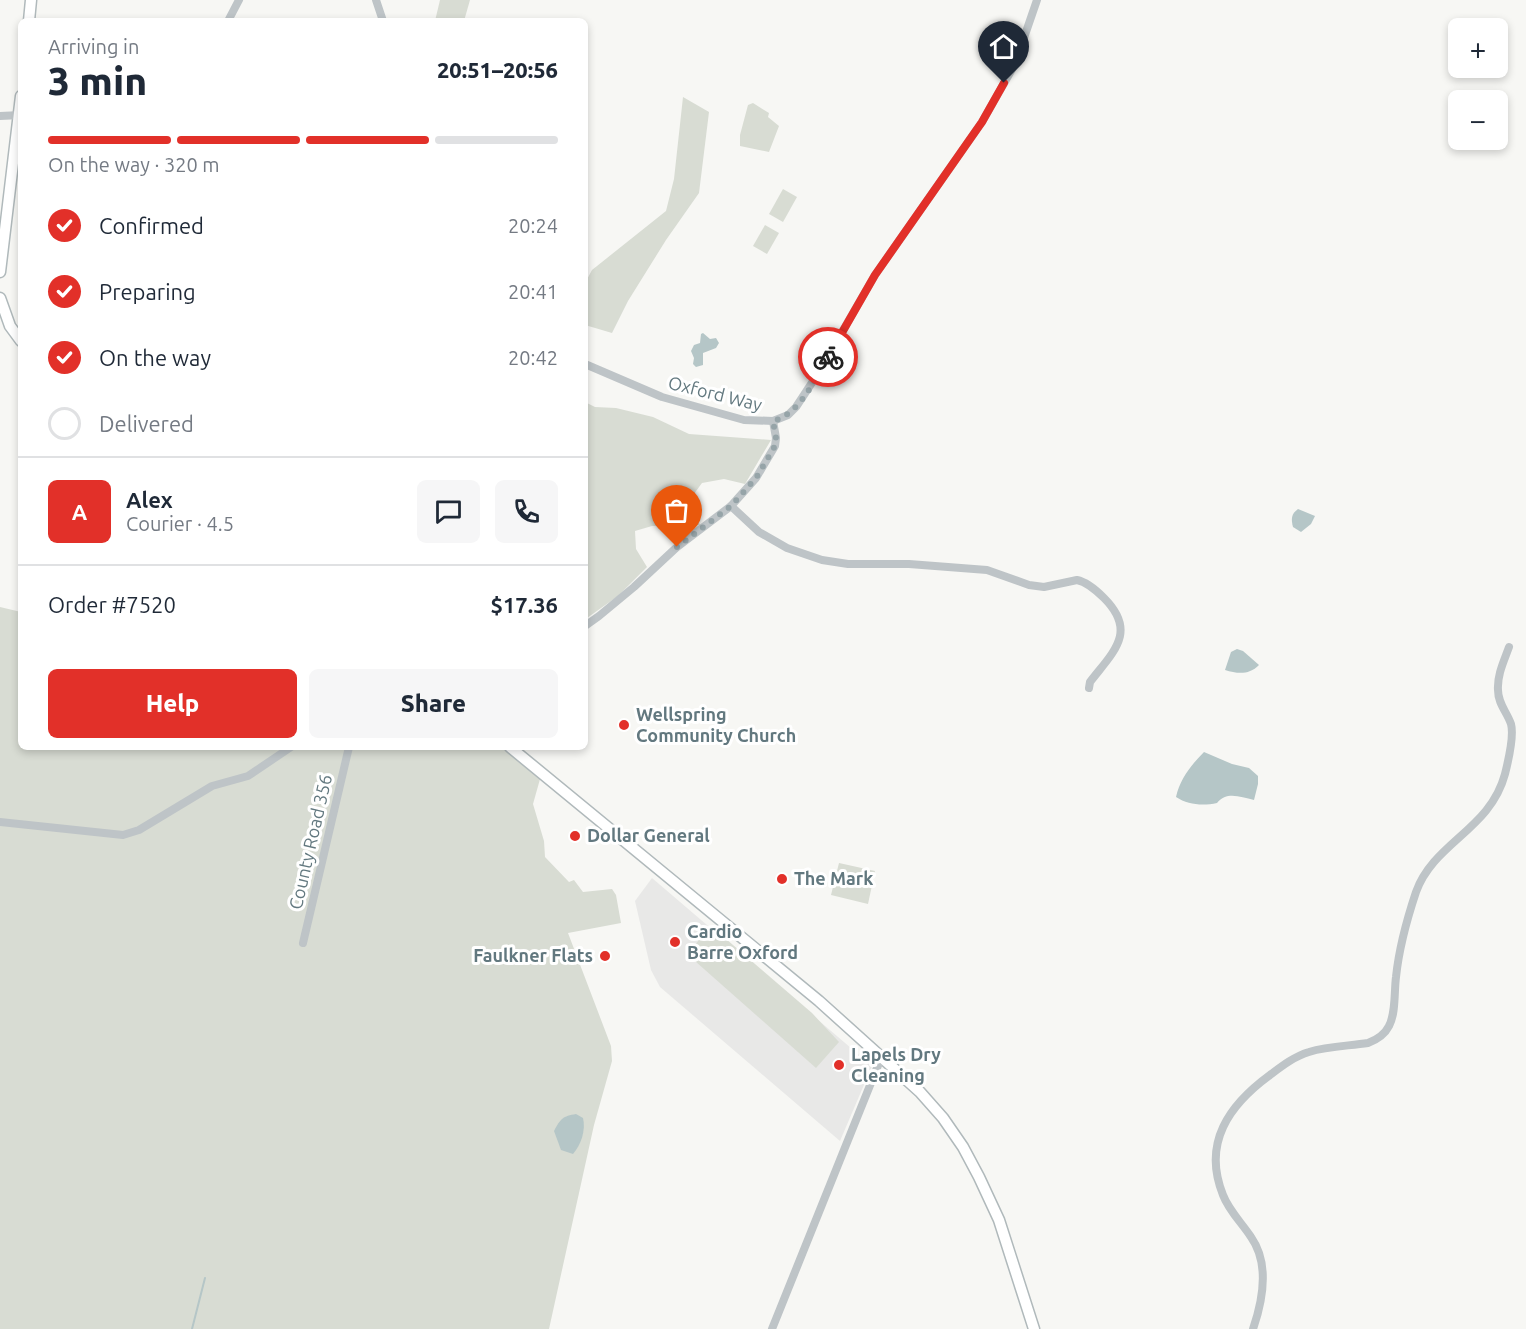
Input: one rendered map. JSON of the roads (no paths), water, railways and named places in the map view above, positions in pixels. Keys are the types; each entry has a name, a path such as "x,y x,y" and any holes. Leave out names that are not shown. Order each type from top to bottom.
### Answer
{"street":[{"path":"29,18 32,0"},
{"path":"230,18 239,0"},
{"path":"376,0 382,18"},
{"name":"Oxford Way","path":"588,365 634,387 744,420 773,421 788,415 796,407 819,372 875,275 982,122 1015,64 1038,0"},
{"path":"0,117 18,115"},
{"path":"0,272 18,131"},
{"path":"0,298 10,326 18,337"},
{"path":"588,624 634,587 677,547 731,506 756,478 775,446 773,421"},
{"path":"731,506 759,532 792,551 822,560 848,564 909,564 978,569 1044,587 1082,581 1113,607 1122,629 1116,649 1090,682 1089,688"},
{"path":"1253,1329 1259,1312 1263,1264 1252,1239 1223,1196 1216,1164 1217,1144 1221,1130 1227,1116 1245,1096 1284,1065 1308,1052 1368,1043 1376,1040 1389,1026 1401,947 1422,878 1442,853 1481,819 1492,804 1505,774 1511,725 1497,693 1498,676 1509,646"},
{"path":"0,822 123,835 139,830 212,786 248,776 287,750"},
{"name":"County Road 356","path":"303,943 348,750"},
{"path":"514,750 819,1001 920,1092 943,1118 963,1147 999,1220 1034,1329"},
{"path":"772,1329 881,1058"}],"waterway":[{"path":"192,1329 205,1278"}],"place":[{"name":"Wellspring Community Church","path":"624,725"},
{"name":"Dollar General","path":"575,836"},
{"name":"The Mark","path":"782,879"},
{"name":"Cardio Barre Oxford","path":"675,942"},
{"name":"Faulkner Flats","path":"605,956"},
{"name":"Lapels Dry Cleaning","path":"839,1065"}]}
